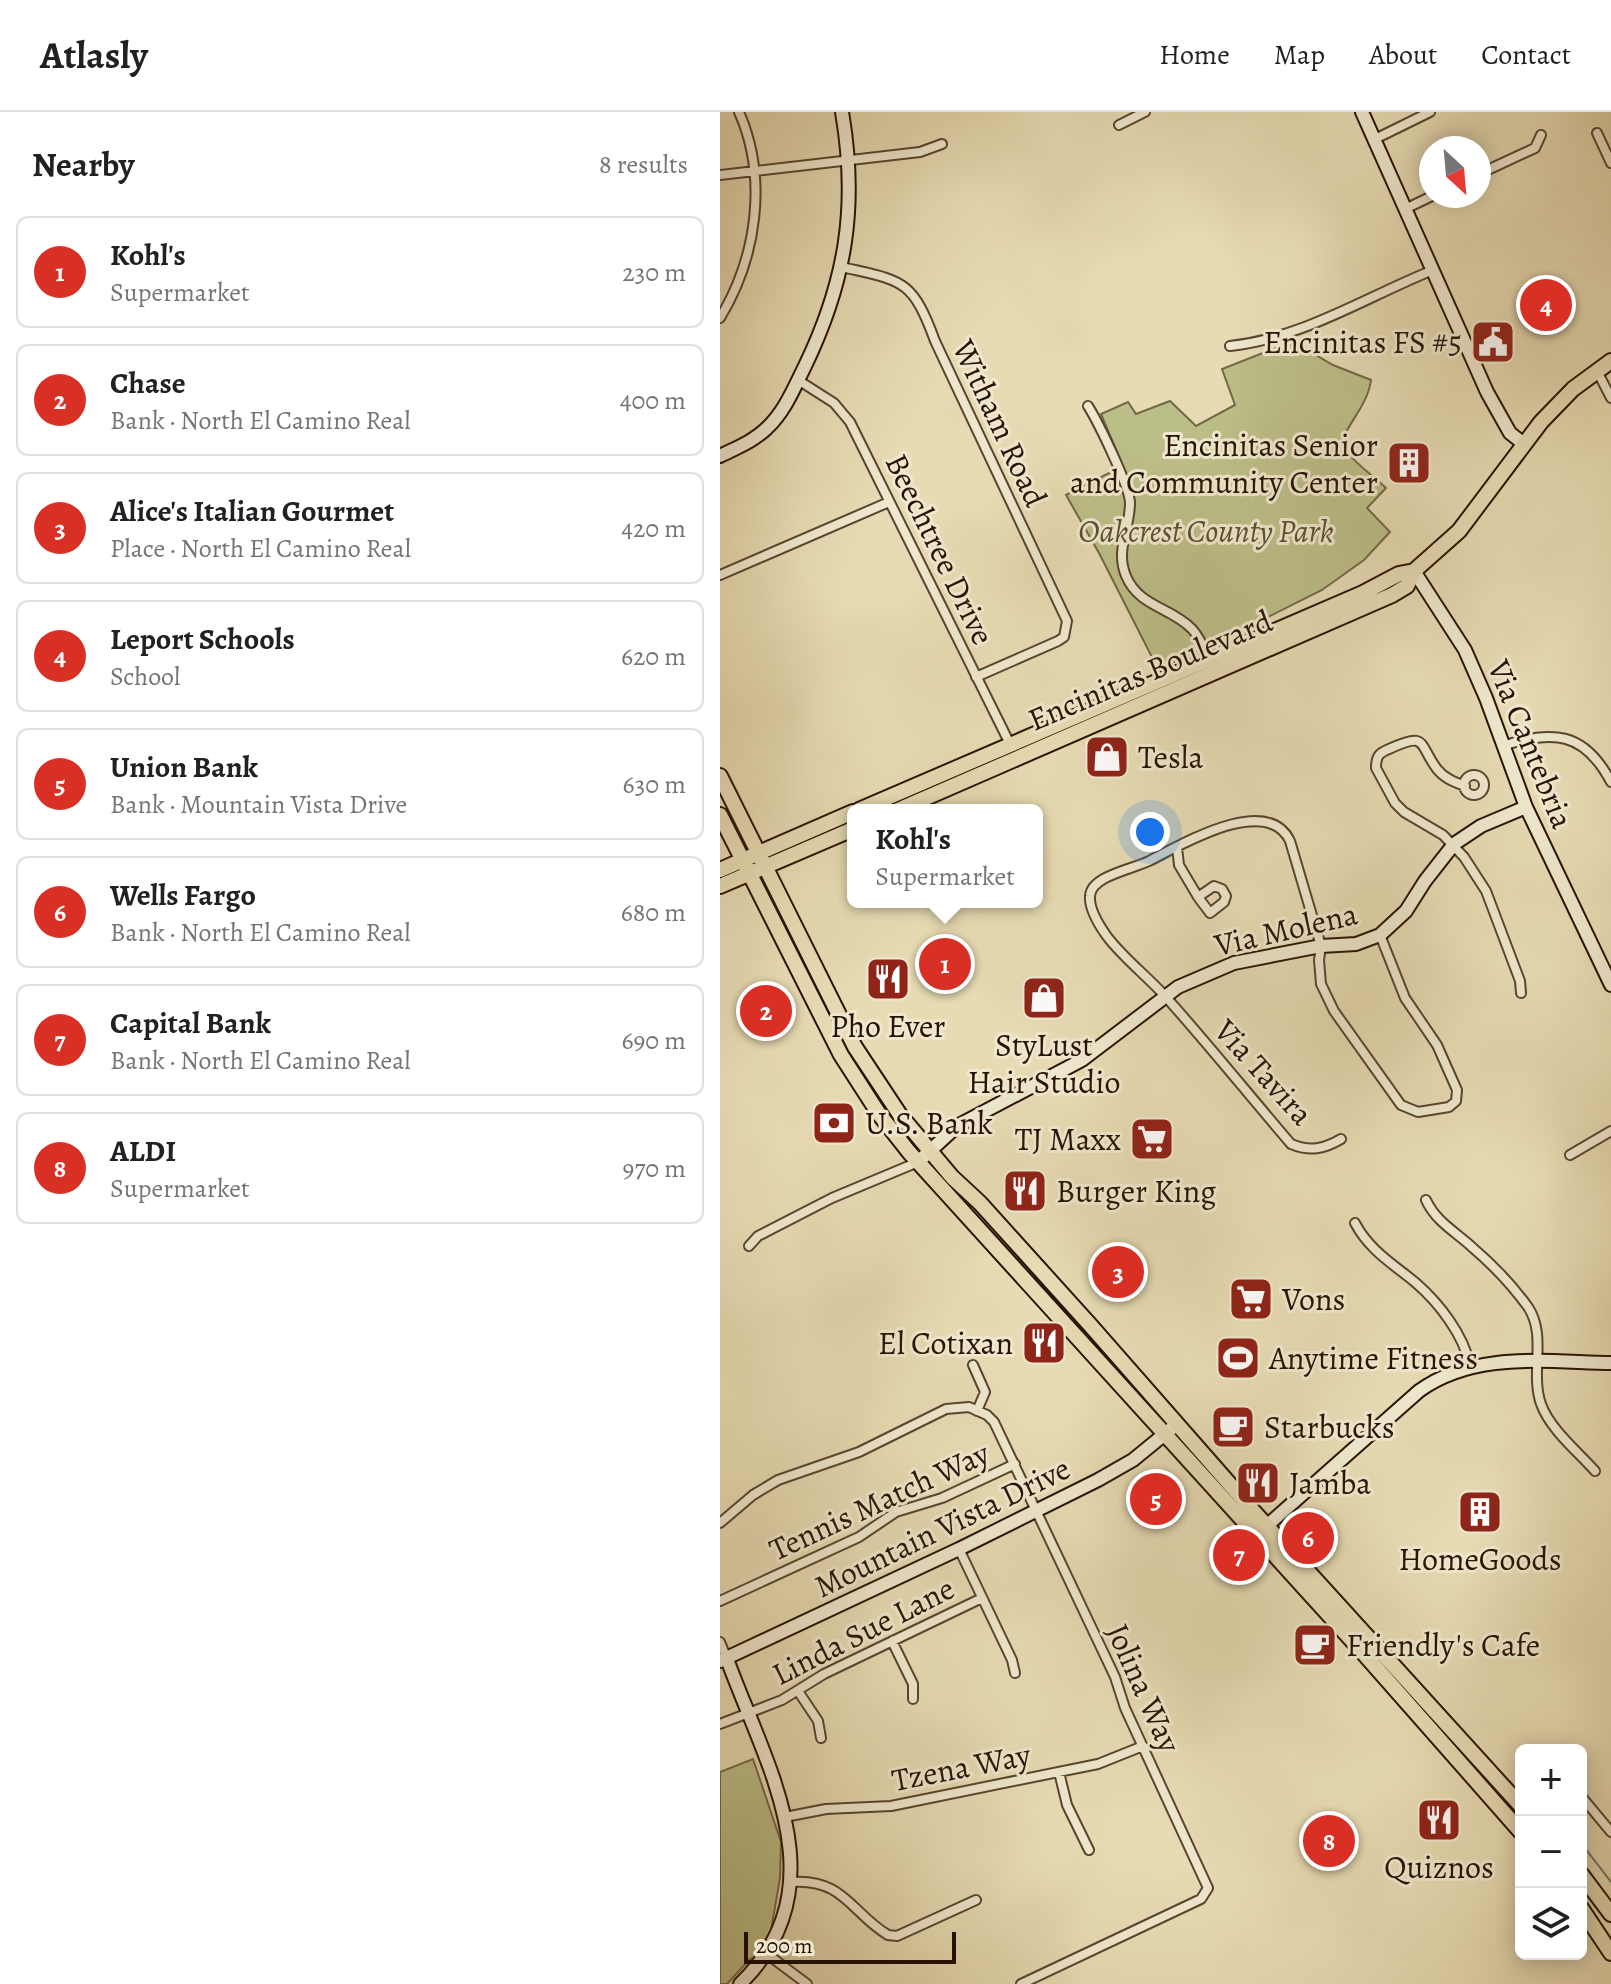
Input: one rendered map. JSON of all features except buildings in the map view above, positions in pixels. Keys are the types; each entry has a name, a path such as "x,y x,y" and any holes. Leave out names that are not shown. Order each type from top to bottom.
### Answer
{"main road":[{"name":"Encinitas Boulevard","path":"873,804 947,772 1013,750 1212,666 1392,595 1407,586 1414,571 1459,531 1524,444 1573,389 1611,361"},
{"name":"Encinitas Boulevard","path":"909,804 1013,750"},
{"path":"904,804 914,795 947,781 947,772"},
{"path":"720,776 855,1047 908,1124 1177,1424 1333,1619 1515,1825"},
{"path":"720,815 820,1014 879,1114 986,1239 1163,1435 1382,1651 1515,1799"},
{"path":"720,886 746,867 847,815"},
{"path":"762,860 847,831"},
{"path":"720,870 746,867"},
{"path":"820,1014 830,1014 847,1044 855,1047"},
{"path":"853,1073 868,1076 896,1117 908,1124"},
{"path":"986,1239 999,1243 1033,1277 1047,1278"},
{"path":"1333,1619 1347,1624 1374,1650 1382,1651"},
{"path":"1587,1883 1611,1917 1603,1918 1587,1896"},
{"path":"1587,1916 1611,1953"},
{"path":"1592,1923 1611,1932"}],"street":[{"path":"720,318 736,291 752,235 753,151 739,112"},
{"path":"720,456 765,430 781,413 834,297 850,211 849,161 842,112"},
{"path":"1119,125 1145,112"},
{"path":"1362,112 1487,392 1510,433 1524,444"},
{"path":"1375,139 1430,112"},
{"path":"1597,133 1611,163"},
{"path":"1491,168 1535,148 1541,135"},
{"path":"720,175 920,152 942,144"},
{"path":"1405,209 1419,202"},
{"name":"Witham Road","path":"842,267 895,279 908,289 924,313 1067,621 1064,637 1058,641 976,677"},
{"path":"1230,346 1297,332 1433,270"},
{"path":"1597,370 1611,398"},
{"name":"Beechtree Drive","path":"798,380 834,403 850,422 1013,750"},
{"name":"Encinitas Boulevard","path":"1088,406 1130,498 1121,542 1122,565 1127,579 1135,592 1194,630 1212,666"},
{"path":"720,575 889,502"},
{"name":"Via Cantebria","path":"1414,571 1465,650 1526,807 1611,985"},
{"path":"1502,746 1528,738 1569,739 1583,745 1600,760 1611,782"},
{"path":"1465,786 1450,780 1438,770 1425,745 1418,741 1407,741 1383,752 1376,762 1376,768 1395,803 1454,844 1486,891 1520,981 1521,993"},
{"name":"Via Molena","path":"918,1162 957,1126 1082,1060 1164,996 1213,970 1321,946 1356,944 1380,935 1406,911 1454,844 1481,826 1526,807"},
{"name":"Via Tavira","path":"1341,1139 1330,1146 1315,1149 1291,1144 1164,996 1108,938 1089,900 1090,890 1096,882 1135,868 1233,823 1267,822 1286,833 1321,946 1321,984 1334,1011 1401,1105 1418,1112 1445,1107 1456,1101 1457,1090 1437,1045 1405,998 1380,935"},
{"path":"1177,847 1179,865 1198,897"},
{"path":"1570,1155 1611,1131"},
{"path":"749,1246 758,1236 832,1198 918,1162"},
{"path":"1426,1200 1436,1218 1494,1267 1528,1307 1537,1335 1538,1390 1545,1412 1595,1471"},
{"path":"1355,1223 1364,1242 1419,1285 1442,1311 1467,1354 1470,1366"},
{"path":"1261,1531 1419,1391 1444,1375 1470,1366 1537,1362 1611,1363"},
{"path":"720,1523 753,1495 778,1480 859,1452 946,1409 957,1406 977,1411 985,1392 973,1365"},
{"name":"Jolina Way","path":"977,1411 994,1422 1015,1464 1208,1888 1201,1899 1021,1984"},
{"name":"Mountain Vista Drive","path":"723,1660 1036,1512 1133,1460 1177,1424"},
{"name":"Tennis Match Way","path":"720,1601 859,1537 896,1512 942,1498 1015,1464"},
{"path":"959,1549 1012,1660 1015,1673"},
{"name":"Linda Sue Lane","path":"720,1724 798,1691 824,1674 982,1598"},
{"path":"892,1641 913,1684 913,1699"},
{"path":"720,1642 723,1660 747,1714 785,1817 791,1844 791,1882 779,1929 767,1954 740,1984"},
{"path":"798,1691 818,1721 821,1738"},
{"name":"Tzena Way","path":"785,1817 826,1809 891,1806 1098,1764 1143,1746"},
{"path":"1059,1772 1067,1805 1089,1850"},
{"path":"1587,1803 1611,1832"},
{"path":"791,1882 836,1890 888,1935 897,1936 976,1900"},
{"path":"767,1954 807,1984"}],"green space":[{"name":"Oakcrest County Park","path":"1297,344 1333,365 1371,380 1366,397 1340,444 1386,488 1367,508 1390,532 1364,560 1322,590 1158,669 1066,495 1123,466 1101,414 1128,402 1136,414 1170,401 1196,426 1235,405 1222,369 1273,349"},
{"path":"753,1759 781,1842 780,1878 767,1954 750,1959 727,1984 720,1984 720,1772"}],"waterway":[{"path":"1587,1851 1611,1882"}],"place":[{"name":"Leport Schools","path":"1546,305"},
{"name":"Encinitas FS #5","path":"1493,342"},
{"name":"Encinitas Senior and Community Center","path":"1409,463"},
{"name":"Tesla","path":"1107,757"},
{"name":"Kohl's","path":"945,964"},
{"name":"Pho Ever","path":"888,979"},
{"name":"StyLust Hair Studio","path":"1044,998"},
{"name":"Chase","path":"766,1011"},
{"name":"U.S. Bank","path":"834,1123"},
{"name":"TJ Maxx","path":"1152,1139"},
{"name":"Burger King","path":"1025,1191"},
{"name":"Alice's Italian Gourmet","path":"1118,1272"},
{"name":"Vons","path":"1251,1299"},
{"name":"El Cotixan","path":"1044,1343"},
{"name":"Anytime Fitness","path":"1238,1358"},
{"name":"Starbucks","path":"1233,1427"},
{"name":"Jamba","path":"1258,1483"},
{"name":"Union Bank","path":"1156,1499"},
{"name":"HomeGoods","path":"1480,1512"},
{"name":"Wells Fargo","path":"1308,1538"},
{"name":"Capital Bank","path":"1239,1555"},
{"name":"Friendly's Cafe","path":"1315,1645"},
{"name":"Quiznos","path":"1439,1820"},
{"name":"ALDI","path":"1329,1841"}]}
